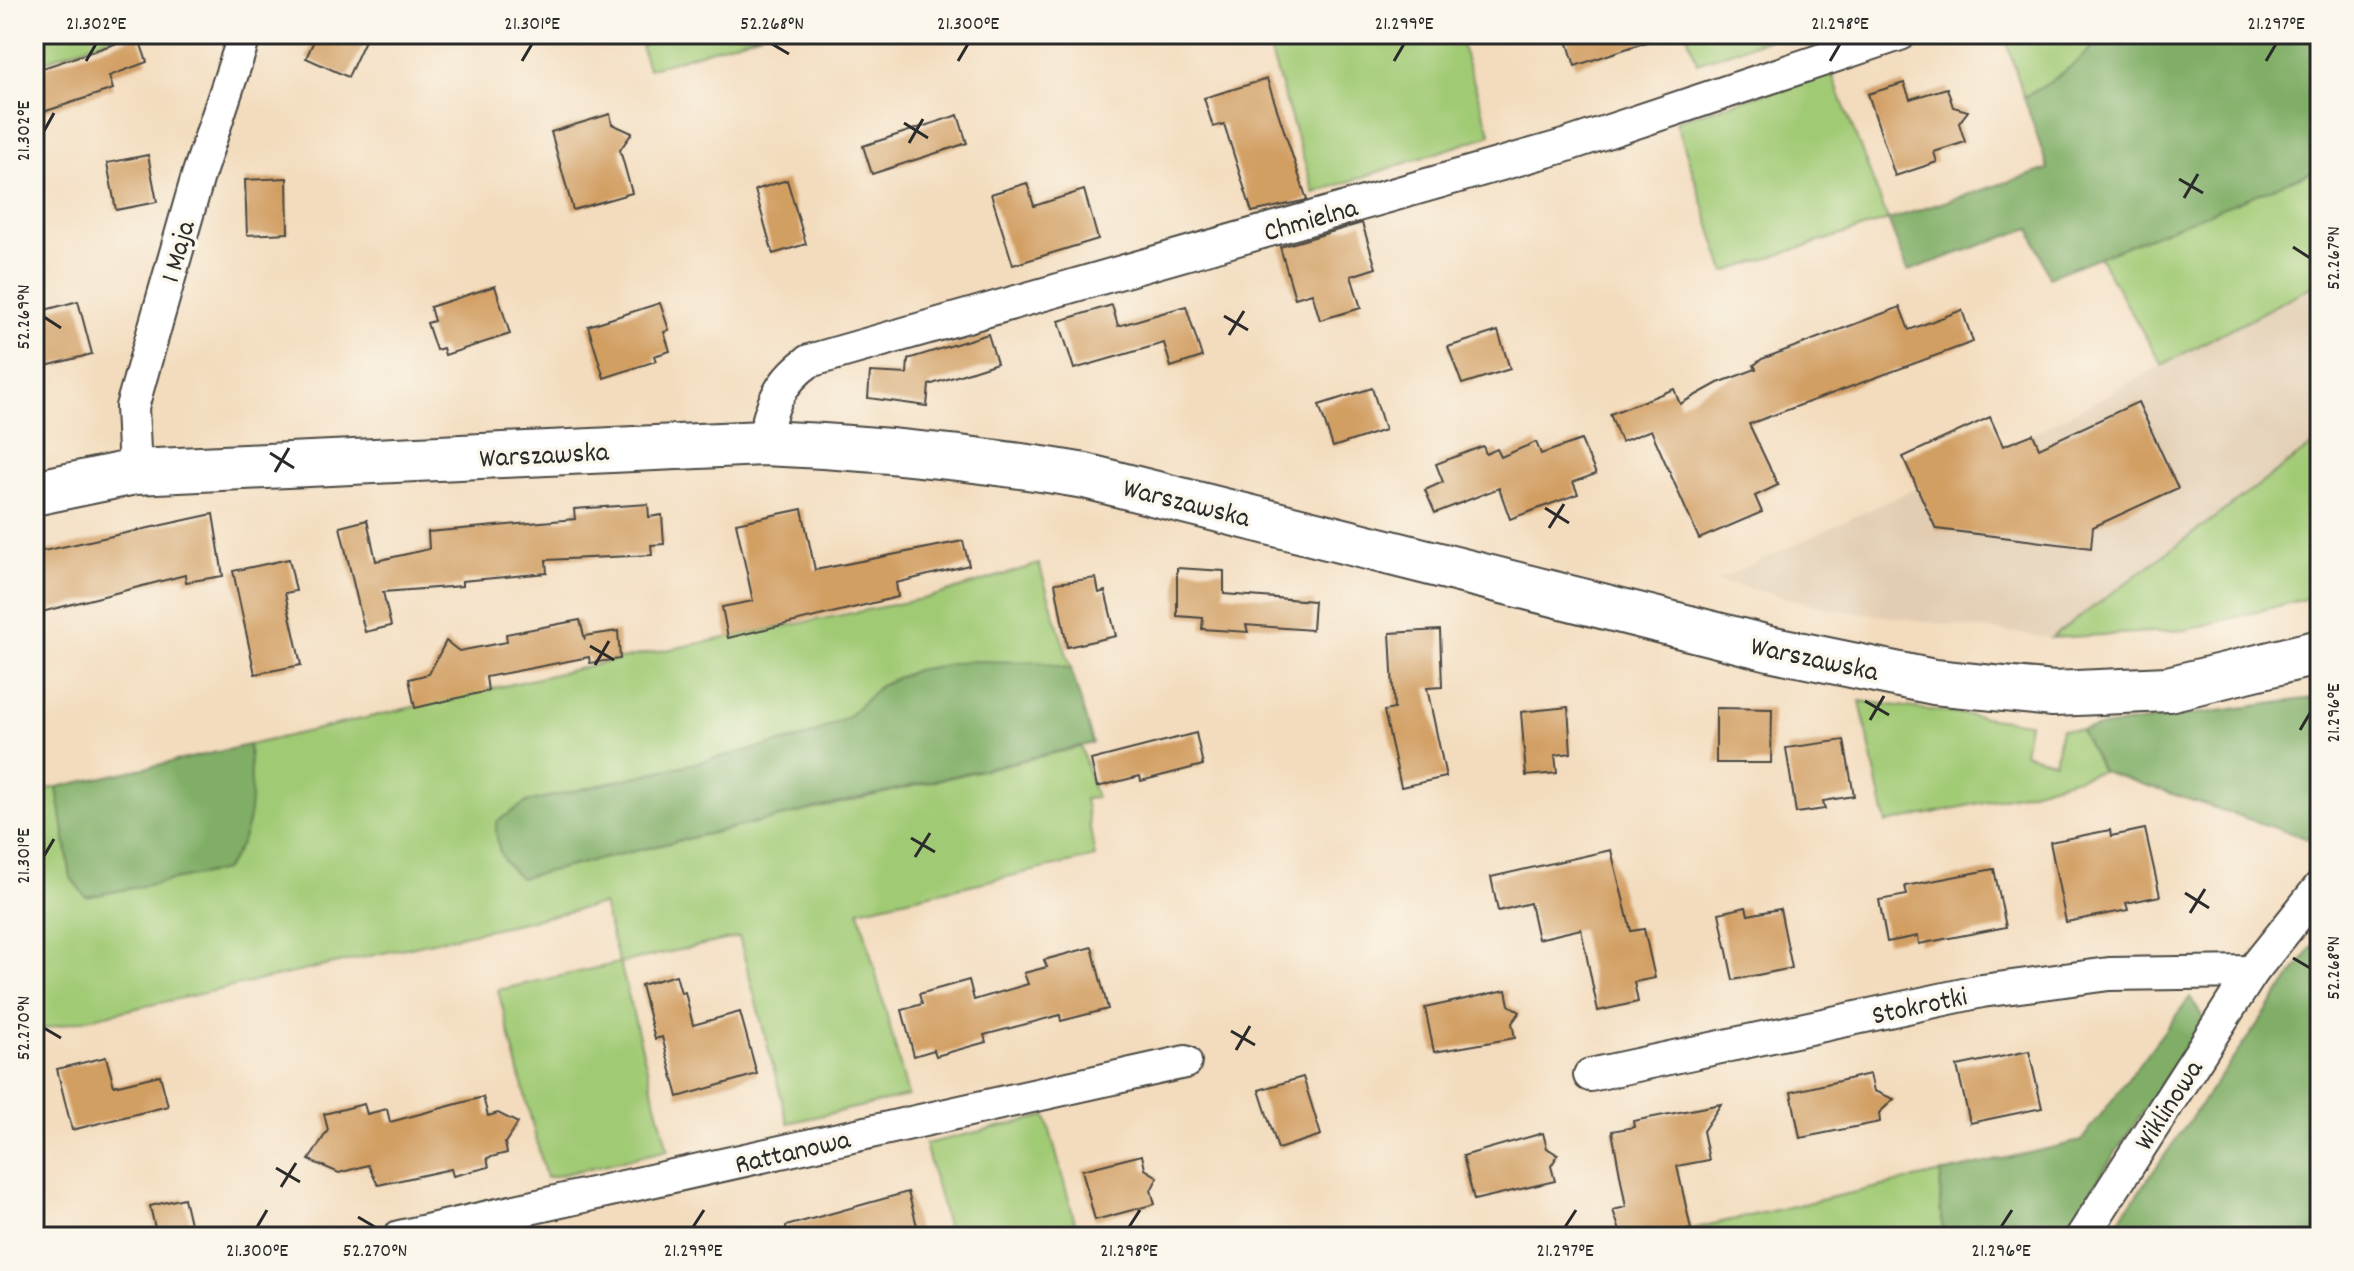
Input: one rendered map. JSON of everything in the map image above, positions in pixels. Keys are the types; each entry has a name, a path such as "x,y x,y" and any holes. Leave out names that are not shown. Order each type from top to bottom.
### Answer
{"main road":[{"name":"Warszawska","path":"34,493 135,472 763,443 938,455 1085,476 1769,648 1934,682 2053,694 2168,689 2320,652"}],"street":[{"name":"1 Maja","path":"135,472 132,407 198,176 245,34"},
{"name":"Chmielna","path":"763,443 771,409 789,376 809,361 1564,146 1900,34"},
{"name":"Wiklinowa","path":"2082,1237 2252,972 2320,887"},
{"name":"Stokrotki","path":"1590,1075 1982,991 2109,974 2252,972"},
{"name":"Rattanowa","path":"399,1237 1185,1062"}],"shaded area":[{"path":"2320,282 2320,440 2051,638 1833,609 1716,581 2033,434"}],"green space":[{"path":"34,34 120,34 34,65"},
{"path":"678,34 761,34 648,69 641,46"},
{"path":"1265,34 1458,34 1491,135 1314,193"},
{"path":"1687,34 1784,34 1697,63"},
{"path":"2004,34 2107,34 2056,81 2024,97"},
{"path":"2320,34 2320,169 2049,277 2030,228 1908,271 1888,220 2048,169 2024,97 2058,76 2106,35"},
{"path":"1831,72 1888,220 1725,272 1676,121"},
{"path":"2320,169 2320,282 2162,365 2098,255"},
{"path":"2320,440 2320,595 2186,630 2051,638"},
{"path":"1039,564 1071,669 1039,662 882,684 847,718 806,737 527,802 520,878 1081,747 1096,798 1085,799 1095,857 859,910 908,1096 788,1123 739,937 620,963 668,1150 546,1178 498,990 619,963 603,904 34,1031 34,792 57,787 71,878 86,897 224,870 234,856 246,827 251,778 249,745 620,659 927,598"},
{"path":"969,661 1039,662 1071,669 1093,743 520,878 500,853 496,822 527,802 806,737 847,718 882,684 916,670"},
{"path":"2320,697 2319,858 2312,840 2102,771 2080,730"},
{"path":"1860,701 2029,723 2024,753 2055,762 2061,728 2080,730 2102,771 2017,795 1886,823"},
{"path":"249,745 251,795 247,826 235,855 224,870 86,897 71,878 57,787"},
{"path":"2312,947 2320,949 2320,1237 2107,1237"},
{"path":"2190,997 2204,1019 2060,1237 1944,1237 1940,1208 1941,1173 2081,1141"},
{"path":"1046,1116 1079,1237 950,1237 925,1144"},
{"path":"1941,1173 1940,1208 1944,1237 1655,1237"}],"building":[{"path":"317,34 368,34 348,77 306,58"},
{"path":"1565,34 1654,34 1655,39 1575,66"},
{"path":"138,36 147,62 109,76 113,89 34,115 34,71"},
{"path":"1267,79 1307,200 1252,212 1224,124 1213,127 1204,98"},
{"path":"1904,83 1910,99 1947,88 1953,107 1968,111 1959,123 1965,142 1934,152 1937,162 1895,176 1868,94"},
{"path":"610,114 612,124 632,133 620,150 632,193 573,210 551,132"},
{"path":"958,115 967,143 872,174 863,146"},
{"path":"148,155 157,202 116,210 107,163"},
{"path":"287,178 288,233 247,235 245,180"},
{"path":"787,180 806,244 773,254 755,190"},
{"path":"1027,183 1034,206 1084,190 1098,239 1013,265 991,194"},
{"path":"1362,223 1376,268 1351,276 1361,308 1320,320 1312,293 1295,298 1280,247"},
{"path":"495,286 510,334 445,355 443,348 436,350 427,323 434,321 430,307"},
{"path":"78,301 92,354 42,367 40,361 34,363 34,313"},
{"path":"660,303 669,330 664,332 670,351 654,356 656,361 604,378 588,326"},
{"path":"1112,305 1118,326 1186,306 1202,357 1171,367 1164,343 1074,369 1059,321"},
{"path":"1900,307 1909,330 1962,310 1973,342 1749,424 1778,485 1755,496 1762,512 1699,539 1651,430 1621,442 1610,414 1674,389 1680,404 1718,383 1756,369 1754,365 1762,359"},
{"path":"1498,331 1510,369 1462,384 1448,347"},
{"path":"988,334 997,363 929,385 927,406 868,398 870,372 907,374 908,359"},
{"path":"1372,388 1385,430 1333,447 1319,405"},
{"path":"2138,402 2178,488 2093,527 2091,548 1936,529 1903,457 1990,417 2003,446 2033,434 2039,448"},
{"path":"1581,440 1596,474 1573,482 1578,494 1510,519 1499,488 1435,513 1425,490 1443,482 1436,464 1483,446 1486,454 1497,449 1501,457 1536,442 1541,454"},
{"path":"648,504 649,517 662,515 664,544 651,545 652,555 546,560 547,573 462,581 462,586 383,592 391,626 365,632 340,527 367,520 376,561 429,549 428,532 575,519 574,509"},
{"path":"802,509 815,570 963,541 969,565 896,583 898,597 728,638 722,607 753,601 736,523"},
{"path":"213,514 223,576 186,582 185,575 34,614 34,553"},
{"path":"289,559 296,591 285,593 301,665 255,674 233,571"},
{"path":"1177,568 1224,571 1224,594 1314,601 1312,630 1246,625 1248,632 1202,629 1203,618 1177,616"},
{"path":"1096,578 1099,593 1105,591 1116,636 1067,647 1055,583"},
{"path":"580,620 584,636 618,631 620,659 590,663 589,657 486,677 488,691 415,708 409,679 429,674 446,641 459,651 507,642 506,634"},
{"path":"1440,630 1442,687 1427,688 1446,777 1401,787 1384,711 1394,709 1390,633"},
{"path":"1568,707 1571,753 1555,755 1557,773 1526,776 1521,712"},
{"path":"1716,708 1772,709 1771,763 1716,763"},
{"path":"1196,733 1203,765 1141,781 1140,776 1097,787 1091,760"},
{"path":"1844,740 1854,796 1823,801 1825,809 1796,813 1786,748"},
{"path":"2145,829 2160,896 2126,903 2128,910 2066,922 2050,842 2110,830 2111,836"},
{"path":"1611,850 1631,931 1644,929 1655,978 1634,982 1638,1002 1598,1011 1581,929 1538,939 1530,903 1498,911 1491,877"},
{"path":"1994,869 2006,927 1919,944 1918,936 1887,942 1879,900 1907,895 1905,886"},
{"path":"1746,907 1748,915 1780,909 1792,968 1733,980 1719,913"},
{"path":"1092,947 1108,1009 1061,1021 1060,1015 984,1035 986,1042 936,1056 934,1050 914,1056 902,1010 922,1004 919,994 969,980 974,1000 1028,984 1024,973 1047,967 1044,960"},
{"path":"676,975 681,993 685,992 693,1025 740,1012 757,1074 678,1097 662,1037 655,1039 641,985"},
{"path":"1506,990 1509,1005 1520,1012 1512,1023 1515,1038 1434,1052 1425,1008"},
{"path":"2029,1051 2042,1108 1970,1123 1957,1066"},
{"path":"106,1057 114,1086 160,1075 168,1106 72,1130 57,1069"},
{"path":"1870,1074 1874,1091 1894,1099 1879,1113 1880,1122 1800,1138 1791,1092"},
{"path":"1303,1077 1321,1135 1278,1149 1259,1090"},
{"path":"483,1097 488,1116 498,1113 518,1123 505,1143 507,1153 487,1158 489,1167 453,1176 451,1169 378,1185 368,1165 339,1173 309,1160 328,1130 324,1114 364,1104 367,1114 387,1109 390,1122"},
{"path":"1721,1104 1703,1131 1709,1160 1677,1166 1691,1229 1654,1237 1622,1237 1613,1210 1626,1207 1612,1131 1634,1127 1633,1121"},
{"path":"1543,1133 1547,1148 1558,1155 1551,1166 1555,1181 1474,1200 1463,1156"},
{"path":"1142,1155 1145,1169 1158,1177 1151,1190 1155,1204 1095,1220 1082,1170"},
{"path":"908,1192 920,1237 787,1237 786,1226"},
{"path":"184,1198 192,1232 157,1237 150,1206"}]}
